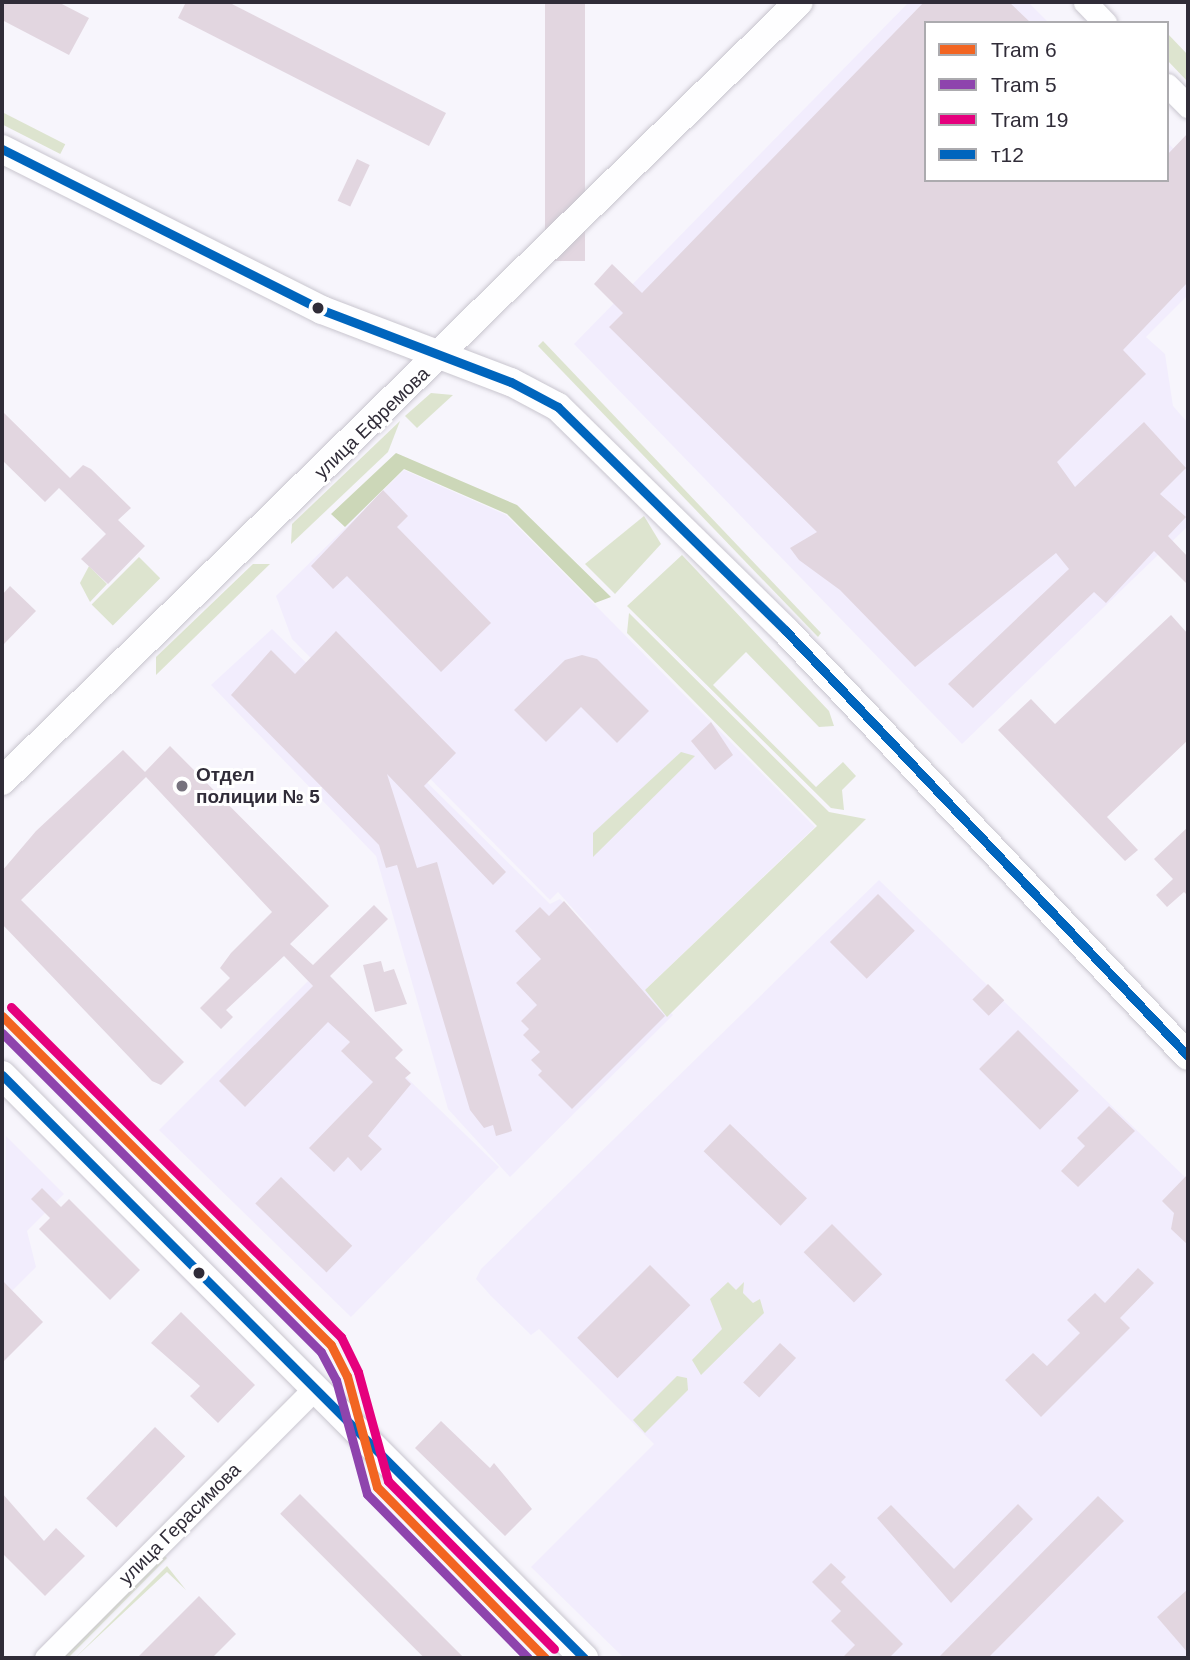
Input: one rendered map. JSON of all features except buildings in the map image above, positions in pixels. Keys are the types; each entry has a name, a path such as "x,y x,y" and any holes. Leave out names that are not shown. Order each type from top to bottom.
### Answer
{"street":[{"name":"улица Ефремова","path":"2,782 441,356 799,2"},
{"path":"1085,2 1103,21"},
{"path":"1169,87 1188,106"},
{"path":"2,149 285,293 511,382 558,407 601,445 1188,1056"},
{"path":"2,1075 584,1658"},
{"name":"улица Герасимова","path":"46,1658 314,1390"}],"shaded area":[{"path":"909,2 1028,2 1047,21 924,21 924,182 1169,182 1169,144 1188,164 1188,295 1146,337 1165,354 1173,406 1188,423 1188,526 962,744 574,344"},
{"path":"404,470 506,515 815,827 647,988 673,1015 510,1177 448,1109 376,856 211,685 272,629 550,904 560,899 600,939 558,892 550,900 292,639 276,596"},
{"path":"879,880 1188,1180 1188,1658 624,1658 531,1567 654,1444 539,1329 531,1335 491,1296 476,1279 481,1269"},
{"path":"308,981 346,1019 336,1029 350,1042 342,1052 362,1071 374,1059 398,1085 406,1077 499,1167 351,1317 159,1130"},
{"path":"6,1136 64,1194 27,1231 36,1267 2,1301"}],"green space":[{"path":"1169,35 1188,55 1188,82 1169,62"},
{"path":"2,112 65,144 60,154 2,124"},
{"path":"543,341 821,633 818,637 538,346"},
{"path":"431,393 453,395 417,428 405,416"},
{"path":"400,421 388,452 291,544 292,524"},
{"path":"396,453 517,505 611,597 595,603 507,514 404,469 345,527 331,514"},
{"path":"644,516 661,544 615,594 585,564"},
{"path":"682,555 829,711 834,726 819,727 746,652 713,685 816,787 843,762 856,776 842,790 844,810 831,808 627,606"},
{"path":"139,557 160,578 113,626 92,604"},
{"path":"253,564 270,564 156,675 156,657"},
{"path":"89,566 107,584 90,602 80,583"},
{"path":"629,613 829,812 866,819 667,1017 645,990 817,826 627,633"},
{"path":"681,752 695,756 593,857 593,833"},
{"path":"728,1282 736,1290 744,1282 743,1293 753,1303 760,1299 764,1313 701,1375 692,1360 722,1329 710,1299"},
{"path":"677,1376 687,1378 688,1390 645,1433 633,1420"},
{"path":"159,1551 167,1558 68,1658 58,1658"},
{"path":"167,1566 186,1590 167,1572 75,1658"}],"tram line":[{"name":"19","path":"11,1007 341,1337 358,1372 388,1481 554,1649"},
{"name":"6","path":"2,1016 331,1345 347,1376 377,1487 545,1658"},
{"name":"5","path":"2,1033 321,1352 336,1380 367,1494 528,1658"}],"transit line":[{"name":"т12","path":"2,149 322,310 511,382 558,407 785,630 1188,1056"},
{"name":"т12","path":"2,1075 584,1658"}],"place":[{"name":"Отдел полиции № 5","path":"182,786"}]}
